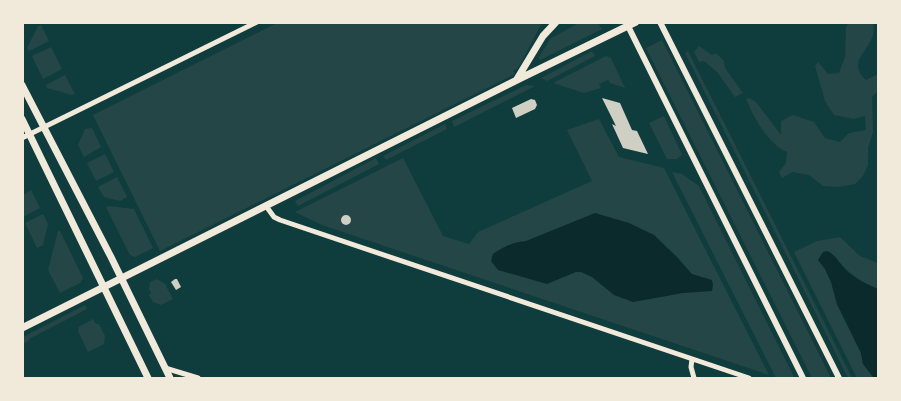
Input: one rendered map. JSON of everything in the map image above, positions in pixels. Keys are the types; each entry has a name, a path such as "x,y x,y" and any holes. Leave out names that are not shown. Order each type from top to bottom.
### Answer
{"main road":[{"path":"516,81 542,36 556,22"},
{"path":"22,328 628,24 636,22"},
{"path":"22,85 122,278 170,378"},
{"path":"22,119 148,378"}],"street":[{"path":"22,138 257,22"},
{"path":"660,22 839,378"},
{"path":"628,24 803,378"},
{"path":"266,206 274,217 280,220 749,378"},
{"path":"692,360 691,367 694,378"},
{"path":"165,368 198,378"}],"shaded area":[{"path":"279,22 542,23 518,68 513,71 515,74 160,251 93,115"},
{"path":"580,22 598,23 602,29 540,60 539,57 550,39"},
{"path":"848,23 874,23 873,35 858,62 858,68 866,80 878,74 878,91 872,97 873,132 868,148 868,165 863,176 855,184 838,187 823,186 809,175 792,172 782,178 779,172 786,163 787,152 773,143 767,136 757,122 746,99 749,98 756,102 781,135 781,121 793,115 814,122 825,138 840,142 849,133 866,130 865,116 854,119 834,115 825,101 815,66 818,62 828,74 839,73 845,57 846,28"},
{"path":"41,25 49,41 29,51 27,48 38,26"},
{"path":"662,40 831,378 812,378 646,48"},
{"path":"699,46 712,55 716,53 724,61 725,68 743,93 735,97 717,72 704,61 699,62 694,52"},
{"path":"51,47 62,69 43,79 32,56"},
{"path":"592,51 595,56 547,81 541,78"},
{"path":"688,51 852,378 848,378 685,53"},
{"path":"606,56 611,58 625,88 610,83 608,80 599,84 601,88 584,93 553,83"},
{"path":"65,75 75,94 72,95 47,88 46,85"},
{"path":"526,85 535,86 454,127 452,121"},
{"path":"664,116 682,155 677,159 667,159 649,123"},
{"path":"599,119 619,157 664,168 769,375 322,225 295,212 403,158 443,236 469,244 478,232 592,181 567,130"},
{"path":"445,124 447,129 386,160 383,156"},
{"path":"92,128 101,147 84,157 78,145 85,129"},
{"path":"105,154 114,172 96,181 87,163"},
{"path":"376,158 379,164 298,206 295,201"},
{"path":"672,172 682,174 699,186 794,378 776,378"},
{"path":"117,177 127,197 120,201 104,197 98,187"},
{"path":"31,190 40,208 23,217 23,195"},
{"path":"106,207 134,209 153,248 135,257 130,255"},
{"path":"595,213 629,223 654,235 692,274 712,280 712,291 683,293 633,302 614,295 592,277 581,272 576,272 547,284 498,270 491,261 493,254 508,245 526,241"},
{"path":"43,214 48,224 43,245 37,248 25,223"},
{"path":"58,231 60,231 83,278 80,283 60,293 48,270"},
{"path":"840,237 860,256 878,263 878,289 854,276 835,256 825,269 837,304 861,353 863,364 874,378 857,378 794,252 817,241"},
{"path":"827,251 851,275 878,289 878,378 874,378 863,364 861,353 837,304 831,282 818,260 823,252"},
{"path":"157,279 165,284 173,299 161,305 153,302 149,295 151,293 149,289 150,282"},
{"path":"85,305 87,309 29,339 23,344 23,337"},
{"path":"93,319 96,324 99,324 105,336 104,344 88,352 78,331 79,327"}],"building":[{"path":"602,98 620,103 632,130 637,131 648,154 623,148 612,124 616,126"},
{"path":"531,99 535,100 537,105 535,109 516,118 512,108"},
{"path":"344,215 348,215 351,220 350,224 344,225 341,222 341,218"},
{"path":"177,279 181,287 176,290 171,282"}]}
